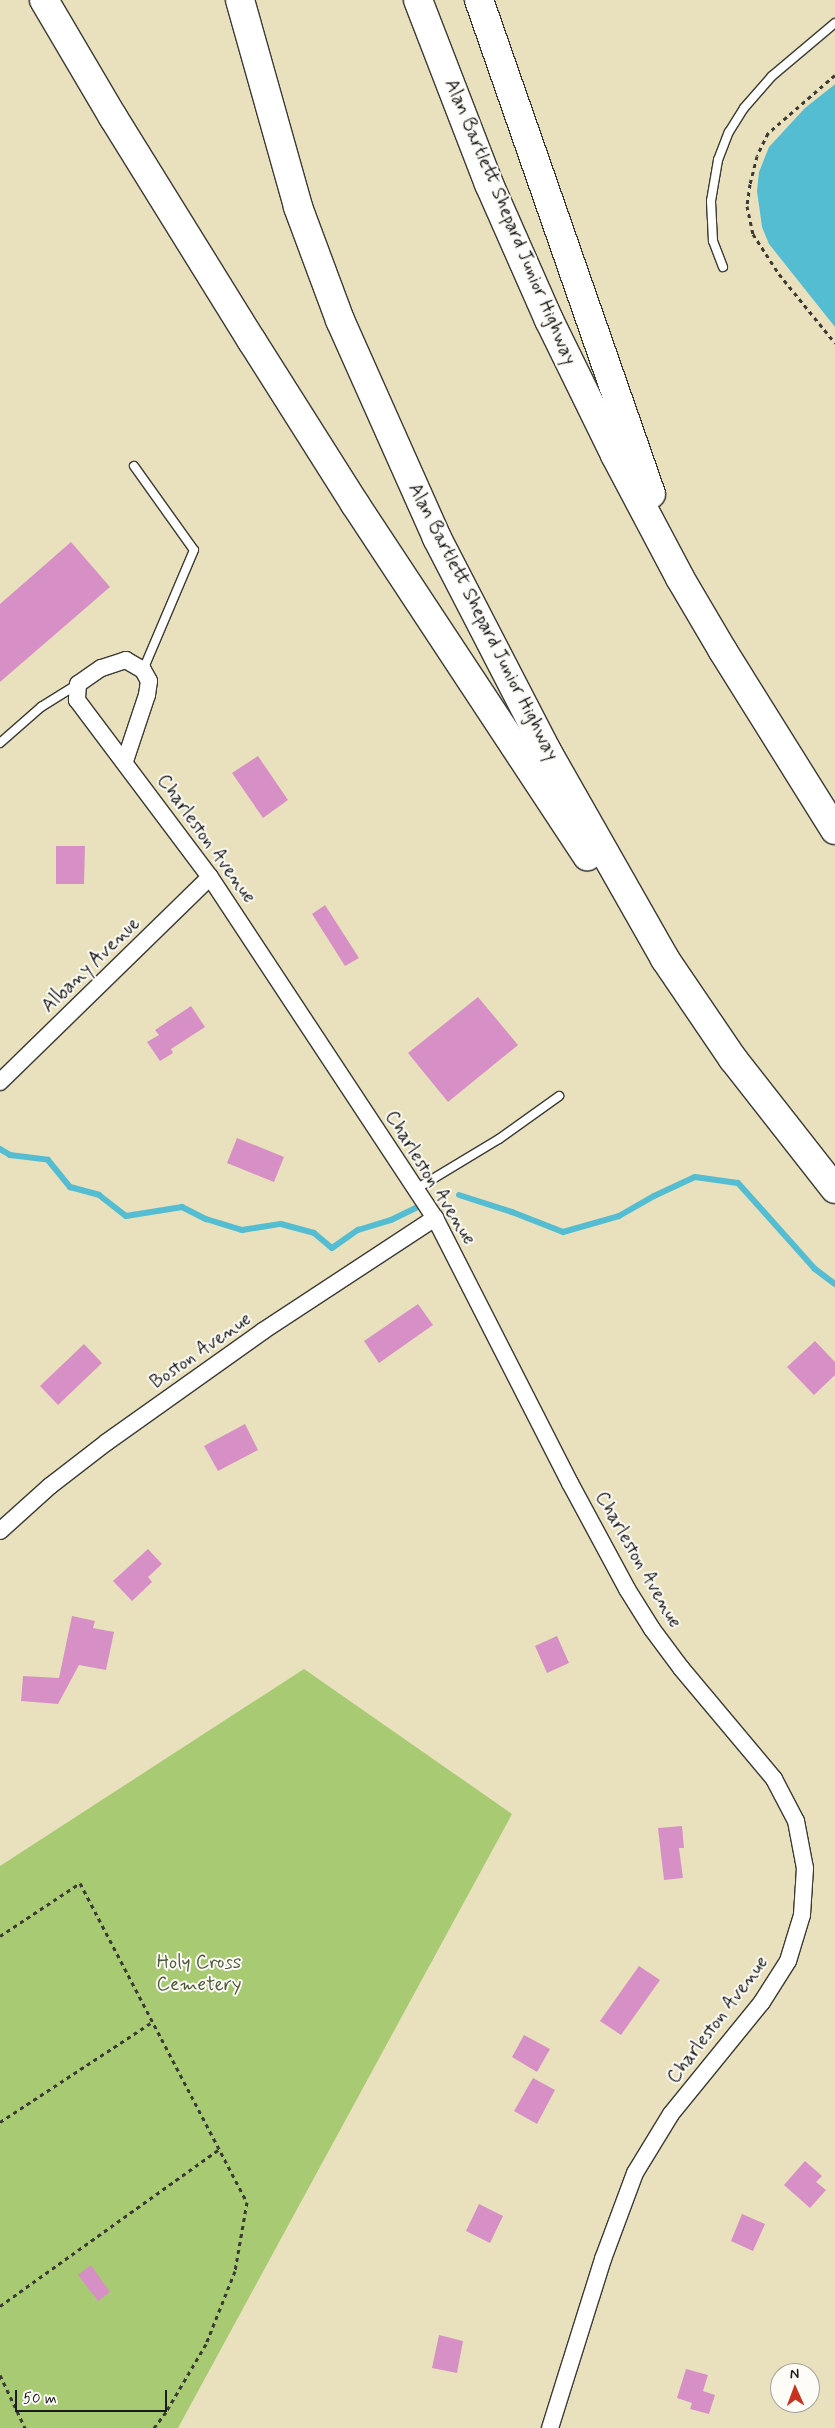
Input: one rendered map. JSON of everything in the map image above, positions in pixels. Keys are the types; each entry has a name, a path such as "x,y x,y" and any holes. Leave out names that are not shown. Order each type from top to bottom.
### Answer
{"highway":[{"path":"44,0 118,126 356,504 595,867 665,959"},
{"name":"Alan Bartlett Shepard Junior Highway","path":"240,0 298,208 340,320 437,538 547,751 665,959 733,1059 835,1189"},
{"name":"Alan Bartlett Shepard Junior Highway","path":"418,0 489,184 549,320 615,455 680,578 756,707 835,830"},
{"path":"479,0 680,578"}],"street":[{"path":"78,684 101,668 126,660 143,670 149,681 147,695 124,761"},
{"name":"Charleston Avenue","path":"78,684 77,700 210,877 435,1218 570,1483 627,1589 652,1630 681,1668 774,1779 796,1821 805,1868 802,1915 788,1961 762,2002 671,2114 635,2173 603,2259 550,2428"},
{"name":"Albany Avenue","path":"0,1082 210,877"},
{"name":"Boston Avenue","path":"0,1531 50,1486 107,1442 263,1331 435,1218"}],"lane":[{"path":"723,266 713,241 711,200 718,160 729,132 744,108 772,76 835,23"},
{"path":"134,466 194,550 143,670"},
{"path":"0,743 40,707 78,684"},
{"path":"416,1189 498,1138 559,1096"}],"path":[{"path":"835,75 768,132 757,156 747,206 753,234 779,274 835,343"},
{"path":"0,1936 80,1883 247,2202 235,2271 206,2344 166,2412 154,2428"},
{"path":"0,2122 153,2022"},
{"path":"0,2306 219,2149"},
{"path":"0,2375 25,2428"}],"green space":[{"name":"Holy Cross Cemetery","path":"304,1669 512,1814 178,2428 0,2428 0,1866"}],"water":[{"path":"835,84 835,327 769,244 762,227 757,191 759,172 769,147 805,108"}],"building":[{"path":"71,542 110,587 0,682 0,604"},
{"path":"258,756 288,800 263,818 232,773"},
{"path":"56,846 85,846 84,884 56,884"},
{"path":"325,905 359,958 345,966 312,914"},
{"path":"478,997 518,1045 448,1102 408,1053"},
{"path":"191,1006 205,1027 171,1049 173,1053 160,1061 147,1042 159,1035 155,1030"},
{"path":"237,1138 284,1157 274,1182 227,1163"},
{"path":"418,1304 433,1325 379,1363 364,1341"},
{"path":"815,1341 835,1362 835,1375 814,1395 787,1367"},
{"path":"84,1344 102,1363 58,1405 40,1386"},
{"path":"245,1424 258,1450 218,1471 204,1446"},
{"path":"148,1549 162,1564 148,1577 152,1582 132,1601 113,1581"},
{"path":"72,1616 95,1621 93,1628 114,1632 106,1670 79,1665 58,1704 21,1701 23,1676 59,1678"},
{"path":"557,1636 569,1663 547,1673 535,1646"},
{"path":"682,1826 684,1848 679,1848 683,1878 664,1880 658,1828"},
{"path":"639,1966 660,1980 621,2035 600,2021"},
{"path":"524,2035 550,2049 537,2072 512,2057"},
{"path":"533,2078 555,2090 537,2124 514,2111"},
{"path":"805,2161 822,2176 816,2182 826,2190 810,2208 784,2185"},
{"path":"479,2204 503,2216 490,2243 466,2231"},
{"path":"742,2214 765,2224 753,2251 731,2241"},
{"path":"91,2265 110,2292 98,2301 78,2275"},
{"path":"439,2335 463,2341 457,2373 432,2368"},
{"path":"686,2369 708,2375 703,2391 715,2395 709,2414 690,2409 692,2403 677,2398"}],"waterway":[{"path":"0,1149 10,1155 48,1160 70,1187 99,1195 126,1216 182,1207 206,1219 242,1230 281,1224 314,1233 332,1248 358,1230 391,1220 416,1208"},
{"path":"459,1195 512,1212 563,1232 619,1216 654,1196 695,1177 738,1183 815,1269 835,1284"}]}
